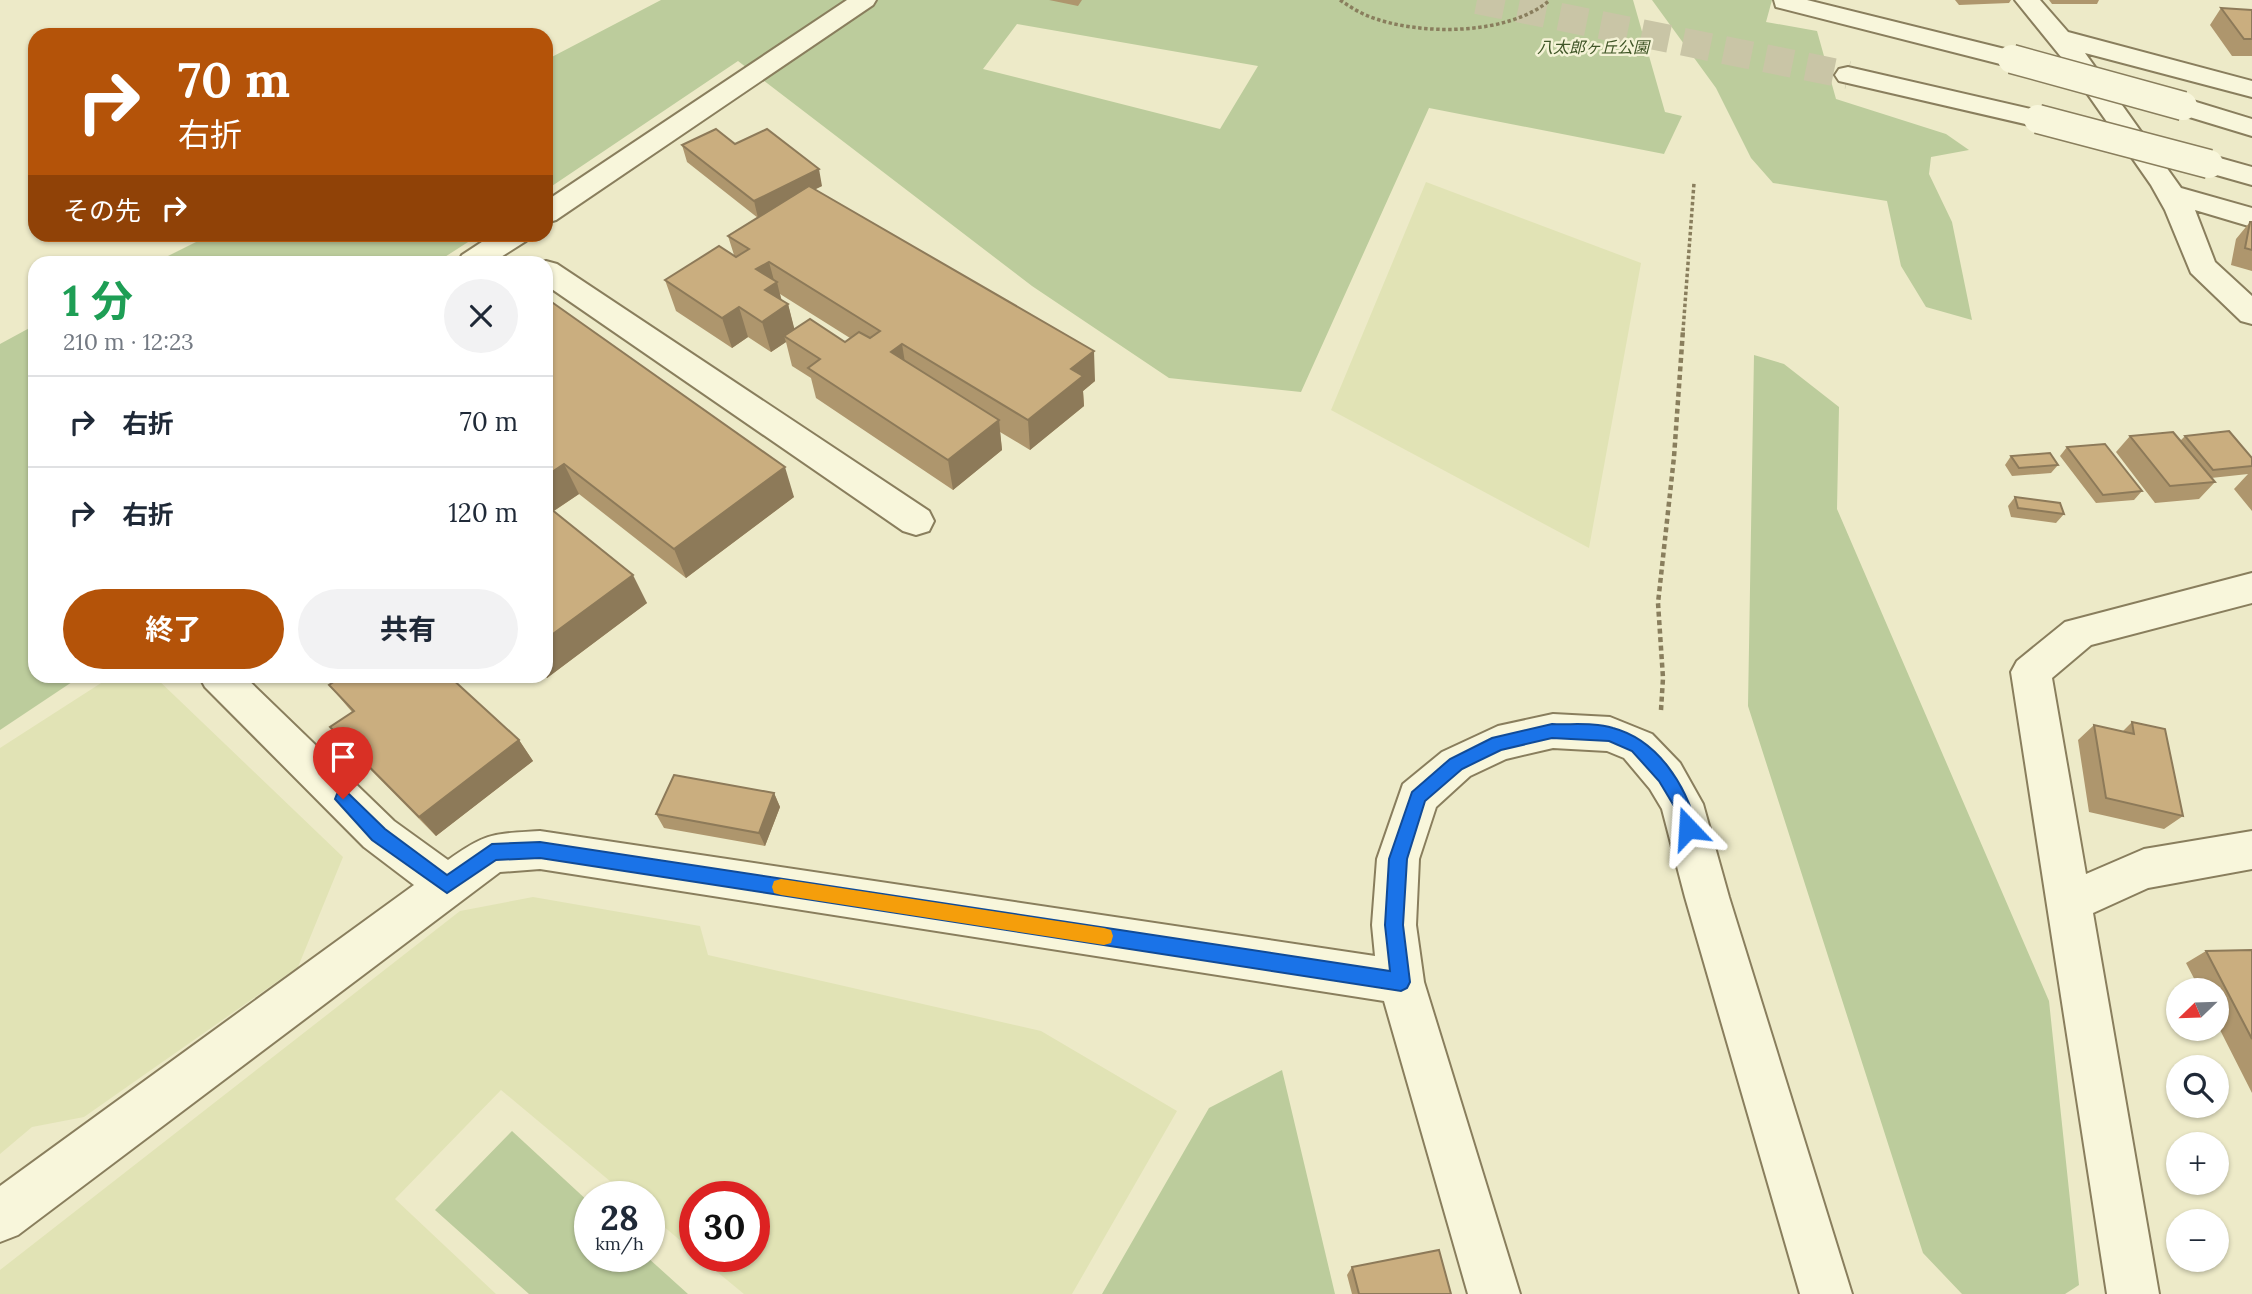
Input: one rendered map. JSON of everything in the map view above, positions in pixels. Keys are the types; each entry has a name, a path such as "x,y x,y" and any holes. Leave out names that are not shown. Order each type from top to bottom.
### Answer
{"street":[{"path":"553,209 864,0"},
{"path":"2027,0 2060,38 2171,194 2203,266 2252,314"},
{"path":"1785,2 2012,59 2252,128"},
{"path":"2060,38 2252,89"},
{"path":"1848,75 2038,119 2252,176"},
{"path":"2171,194 2252,218"},
{"path":"482,256 503,242"},
{"path":"513,242 527,256"},
{"path":"553,276 916,521"},
{"path":"2133,1294 2031,671 2079,633 2252,588"},
{"path":"226,683 379,834 447,885"},
{"path":"1494,1294 1401,982 1394,925 1398,859 1418,797 1456,764 1498,743 1552,731 1610,734 1638,746 1665,776 1682,804 1710,910 1826,1294"},
{"path":"0,1217 492,852 540,850 1401,982"},
{"path":"2069,902 2144,869 2249,856"}],"path":[{"path":"1339,0 1372,18 1443,31 1506,24 1543,9 1549,0"},
{"path":"1638,746 1656,722 1663,704 1658,603 1674,457 1694,183"}],"green space":[{"name":"八太郎ヶ丘公園","path":"661,0 1633,0 1665,112 1682,116 1664,154 1429,108 1301,392 1169,378 1032,286 738,61 553,185 553,56","holes":["1017,24 1258,66 1220,129 983,69"]},
{"path":"1652,0 1772,0 1766,22 1817,31 1836,99 1946,134 1969,150 1931,157 1929,174 1952,222 1972,320 1926,307 1901,266 1887,201 1773,183 1751,158 1716,88"},
{"path":"1426,182 1641,263 1589,548 1331,410"},
{"path":"196,242 468,242 446,256 168,256"},
{"path":"28,329 28,683 70,683 0,730 0,344"},
{"path":"1754,355 1784,364 1839,407 1837,509 2049,1001 2079,1285 2065,1294 1962,1294 1923,1253 1748,706"},
{"path":"101,683 161,683 343,857 298,967 84,1117 32,1127 0,1154 0,748"},
{"path":"533,897 700,926 708,955 1041,1031 1177,1111 1072,1294 744,1294 717,1272 770,1272 770,1181 679,1181 679,1239 665,1228 665,1181 610,1181 501,1090 395,1199 496,1294 0,1294 0,1270 460,911"},
{"path":"1282,1070 1335,1294 1102,1294 1209,1108"},
{"path":"512,1131 574,1188 574,1272 664,1272 688,1294 529,1294 435,1210"}],"building":[{"path":"2221,8 2252,10 2252,39 2244,39"},
{"path":"716,129 735,144 767,129 819,169 754,201 682,145"},
{"path":"809,186 1094,351 1071,369 1083,376 1028,420 902,344 891,352 999,420 948,460 808,368 820,359 784,336 810,319 845,342 859,332 870,338 880,331 769,262 756,269 777,282 765,290 788,304 762,322 739,307 722,318 665,280 719,246 736,257 749,249 728,236"},
{"path":"2252,222 2252,250 2245,248"},
{"path":"553,303 785,467 674,549 564,464 553,471"},
{"path":"2229,431 2252,458 2252,466 2213,470 2185,436"},
{"path":"2173,432 2215,482 2170,486 2130,436"},
{"path":"2105,444 2142,491 2103,495 2067,447"},
{"path":"2050,453 2058,465 2019,468 2011,456"},
{"path":"2015,497 2060,503 2064,514 2018,508"},
{"path":"553,511 633,575 553,634"},
{"path":"457,683 519,740 419,817 330,727 354,711 329,685"},
{"path":"2132,722 2165,729 2183,816 2106,798 2094,725 2134,734"},
{"path":"674,775 774,793 759,833 656,814"},
{"path":"2252,950 2252,1039 2230,997 2230,978 2220,978 2206,951"},
{"path":"1439,1250 1451,1294 1359,1294 1352,1267"}],"tunnel":[{"path":"1477,0 1848,75"}],"slow traffic":[{"path":"781,887 1104,936"}],"route":[{"path":"343,799 379,834 447,885 492,852 540,850 1401,982 1394,925 1398,859 1418,797 1456,764 1498,743 1552,731 1610,734 1638,746 1665,776 1682,804 1688,828"}]}
